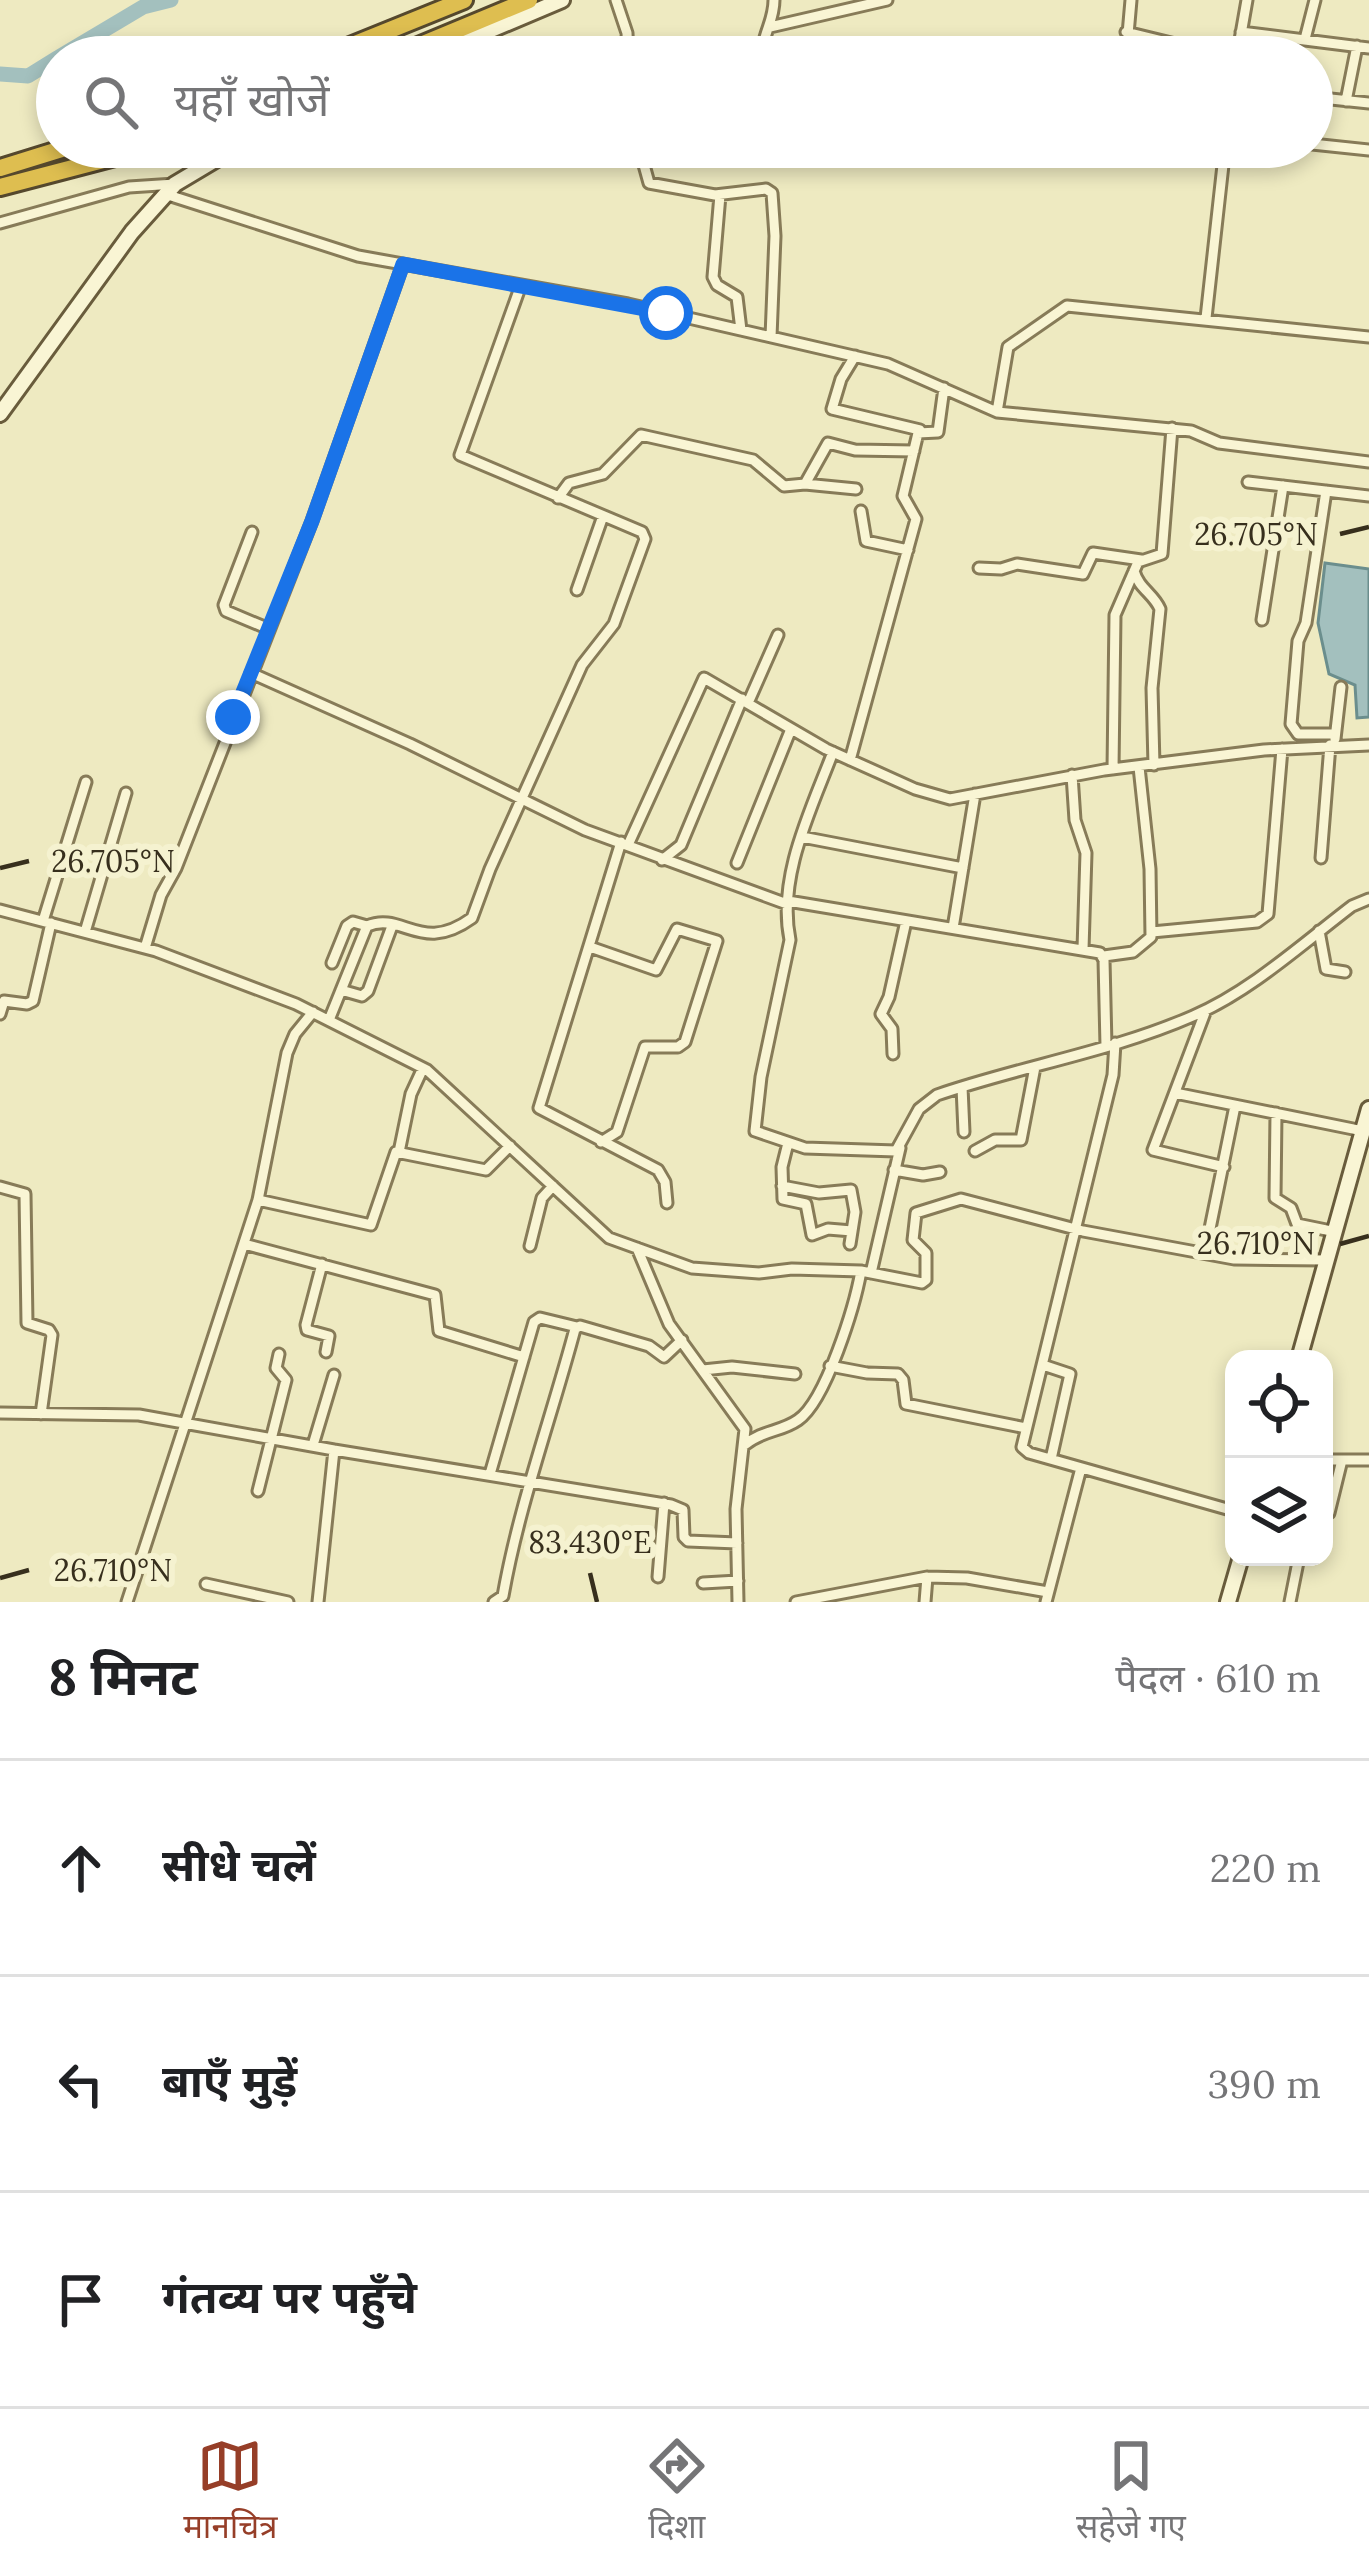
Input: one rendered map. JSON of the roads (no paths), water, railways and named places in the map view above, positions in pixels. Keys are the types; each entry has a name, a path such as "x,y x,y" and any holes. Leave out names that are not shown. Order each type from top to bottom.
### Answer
{"highway":[{"path":"375,36 464,0"},
{"path":"442,36 529,0"},
{"path":"0,167 36,156"},
{"path":"0,187 73,168"}],"main road":[{"path":"477,36 562,0"},
{"path":"0,414 132,232 170,189 204,168"},
{"path":"1302,1350 1369,1109"},
{"path":"1228,1602 1238,1566"}],"street":[{"path":"616,0 627,36"},
{"path":"764,36 773,0"},
{"path":"770,27 887,0"},
{"path":"1126,36 1131,0"},
{"path":"1306,36 1316,0"},
{"path":"1240,36 1242,1"},
{"path":"1126,32 1137,36"},
{"path":"1241,32 1278,36"},
{"path":"1333,43 1363,47 1346,101"},
{"path":"1333,99 1369,104"},
{"path":"1333,146 1369,150"},
{"path":"645,168 649,183 720,195 766,189 774,196 771,337"},
{"path":"1206,318 1223,168"},
{"path":"0,223 129,187 170,189 358,256 741,330 888,364 998,412 1191,430 1219,443 1369,462"},
{"path":"720,195 712,278 736,298 741,330"},
{"path":"145,948 164,888 176,868 312,521 403,264"},
{"path":"332,963 353,922 441,935 472,919 582,665 614,624 644,539 642,532 460,455 520,285"},
{"path":"998,412 1008,346 1062,307 1369,338"},
{"path":"855,356 832,409 938,432 944,388"},
{"path":"980,568 1017,564 1083,574 1093,553 1158,558 1164,548 1172,428"},
{"path":"850,760 916,514 903,496 920,430"},
{"path":"558,498 569,483 603,474 640,435 753,460 780,485 856,489"},
{"path":"805,484 828,443 855,450 914,451"},
{"path":"1248,482 1369,496"},
{"path":"1262,620 1283,486"},
{"path":"1326,491 1306,623 1298,641 1292,724 1298,734 1369,745"},
{"path":"861,511 866,541 908,550"},
{"path":"577,590 603,516"},
{"path":"252,532 224,608 268,629"},
{"path":"1113,770 1115,615 1141,560"},
{"path":"1134,571 1137,584 1160,609 1152,688 1154,765"},
{"path":"662,860 681,844 778,634"},
{"path":"251,673 577,826 788,903 1104,956 1136,950 1148,942 1152,932 1139,767"},
{"path":"667,1203 658,1170 539,1108 624,844 700,680 708,679 833,752 942,798 1333,741"},
{"path":"1321,858 1342,687"},
{"path":"737,863 790,729"},
{"path":"1152,932 1256,922 1268,914 1282,749"},
{"path":"833,752 802,837 788,903 785,921 790,940 754,1131 805,1148 900,1148"},
{"path":"1072,776 1075,820 1087,853 1083,949"},
{"path":"0,1014 6,1000 27,1004 33,1000 47,922 86,782"},
{"path":"85,932 126,793"},
{"path":"953,928 975,794"},
{"path":"802,837 963,868"},
{"path":"745,1445 759,1433 803,1417 830,1366 866,1272 900,1148 927,1100 1206,1010 1352,906 1369,899"},
{"path":"0,910 145,948 313,1012 423,1067 609,1238 692,1268 866,1272 925,1282 926,1253 914,1240 916,1213 957,1199 1076,1229 1234,1259 1328,1260"},
{"path":"893,1054 892,1029 881,1014 890,997 907,921"},
{"path":"329,1020 367,926"},
{"path":"340,990 362,996 368,992 392,926"},
{"path":"590,947 656,970 676,929 717,941 685,1042 678,1047 645,1047 617,1132 601,1142"},
{"path":"1319,931 1326,969 1345,971"},
{"path":"1104,956 1113,1075 1024,1451 1225,1508"},
{"path":"1206,1010 1153,1147 1155,1153 1224,1167"},
{"path":"127,1602 258,1200 287,1053 313,1012"},
{"path":"399,1152 411,1094 423,1067"},
{"path":"975,1151 992,1141 1021,1140 1035,1067"},
{"path":"962,1087 964,1132"},
{"path":"1175,1093 1363,1131"},
{"path":"1205,1253 1235,1106"},
{"path":"1276,1113 1275,1198 1291,1208 1297,1224 1336,1232"},
{"path":"788,1143 783,1199 808,1206 812,1234 828,1228 852,1231"},
{"path":"258,1200 370,1225 393,1154 486,1171 510,1146"},
{"path":"894,1170 923,1175 940,1172"},
{"path":"0,1186 25,1194 27,1323 50,1330 52,1335 40,1414"},
{"path":"530,1246 542,1198 553,1186"},
{"path":"782,1186 819,1193 851,1190 855,1204 850,1244"},
{"path":"244,1244 435,1295 439,1331 524,1357"},
{"path":"637,1248 669,1324 742,1424 745,1445 736,1509 740,1602"},
{"path":"322,1264 306,1324 308,1330 328,1336 326,1352"},
{"path":"490,1474 537,1319 649,1346 664,1357 682,1340"},
{"path":"494,1602 503,1596 514,1533 577,1327"},
{"path":"258,1490 286,1380 275,1368 279,1354"},
{"path":"1042,1365 1068,1372 1070,1379 1051,1459"},
{"path":"830,1366 898,1374 906,1404 1026,1428"},
{"path":"703,1370 732,1367 795,1374"},
{"path":"313,1445 334,1375"},
{"path":"0,1428 2,1413 115,1413 183,1422 664,1503 682,1510 688,1541 737,1543"},
{"path":"318,1602 334,1450"},
{"path":"1333,1460 1369,1460"},
{"path":"1333,1497 1342,1460"},
{"path":"796,1602 837,1599 927,1577 967,1578 1047,1597 1081,1468"},
{"path":"658,1577 664,1503"},
{"path":"1290,1602 1297,1566"},
{"path":"925,1602 927,1577"},
{"path":"703,1583 738,1581"},
{"path":"206,1584 289,1602"}],"water":[{"path":"1325,563 1369,569 1369,717 1357,718 1355,685 1329,674 1318,623"}],"waterway":[{"path":"94,36 143,7 171,0"},
{"path":"0,74 28,76 36,71"}]}
